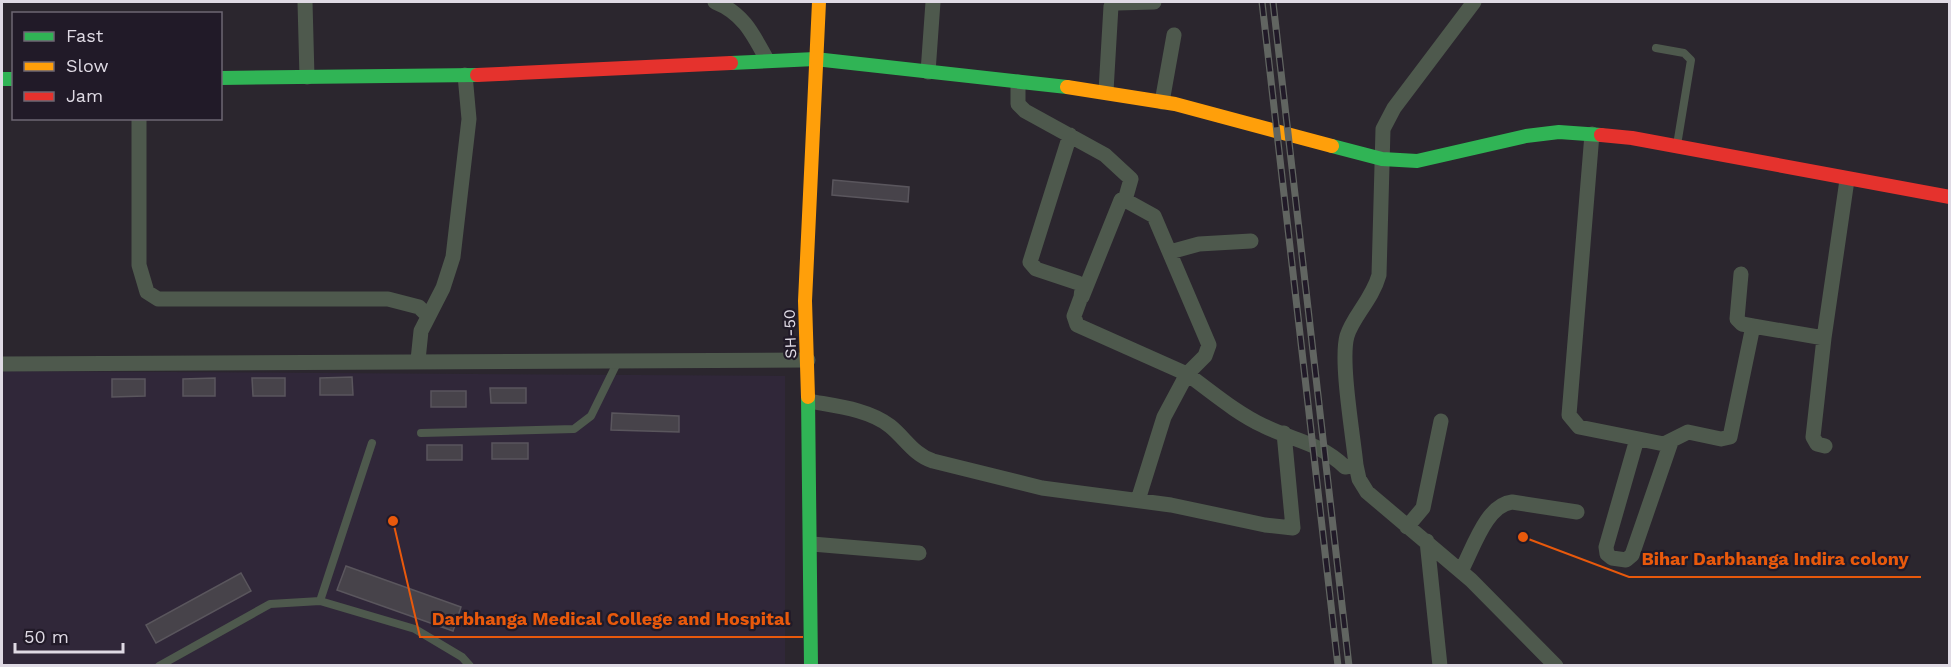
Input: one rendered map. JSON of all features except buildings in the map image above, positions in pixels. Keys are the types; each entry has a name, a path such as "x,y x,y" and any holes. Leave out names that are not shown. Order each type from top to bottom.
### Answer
{"street":[{"path":"305,2 307,77"},
{"path":"714,2 737,13 748,26 767,60"},
{"name":"SH-50","path":"811,666 812,544 805,301 819,2"},
{"path":"928,72 933,2"},
{"path":"1106,91 1111,6 1117,3 1154,2"},
{"path":"1474,2 1394,108 1383,129 1379,275 1374,292 1351,327 1347,338 1347,370 1356,465 1359,479 1367,492 1461,571 1556,666"},
{"path":"1162,102 1174,35"},
{"path":"222,78 535,74 815,59 1106,91 1162,102 1382,159 1417,161 1526,136 1559,132 1592,134 1677,147 1847,180 1950,197"},
{"path":"418,360 421,331 427,315 443,288 453,257 469,119 465,75"},
{"path":"1018,82 1018,104 1034,117 1105,155 1130,176 1132,183 1125,200 1154,216 1209,345 1205,356 1187,374 1164,417 1138,500"},
{"path":"139,120 139,265 147,292 158,299 388,299 419,308 427,315"},
{"path":"1592,134 1569,415 1579,427 1664,444 1688,432 1721,439 1730,437 1754,326"},
{"path":"1070,135 1030,262 1036,269 1078,284 1082,288 1082,297"},
{"path":"1825,446 1817,444 1813,437 1824,338 1847,180"},
{"path":"1121,200 1074,316 1077,325 1187,374 1247,417 1312,443 1334,456 1345,467 1356,465"},
{"path":"1170,252 1199,244 1251,241"},
{"path":"1741,274 1737,319 1742,324 1824,338"},
{"path":"2,364 418,360 808,360"},
{"path":"809,400 846,408 877,419 888,425 917,453 933,461 1042,488 1138,500 1293,528 1284,433"},
{"path":"1407,527 1423,508 1441,421"},
{"path":"1637,439 1606,547 1607,554 1612,558 1626,560 1632,555 1671,442"},
{"path":"1461,571 1492,513 1504,503 1512,502 1577,512"},
{"path":"1427,541 1440,666"},
{"path":"812,544 919,553"}],"lane":[{"path":"1656,48 1684,53 1691,60 1677,147"},
{"path":"421,433 574,429 591,416 619,360"},
{"path":"320,601 372,443"},
{"path":"159,666 270,604 320,601 416,629 462,657 470,666"}],"shaded area":[{"path":"2,371 785,376 785,665 2,666"}],"railway":[{"path":"1262,2 1338,666"},
{"path":"1273,2 1349,666"}],"traffic: fast":[{"path":"731,63 815,59 1067,87"},
{"path":"222,78 477,75"},
{"path":"2,79 12,79"},
{"path":"1332,146 1382,159 1417,161 1526,136 1559,132 1601,135"},
{"path":"808,397 811,666"}],"traffic: slow":[{"path":"808,397 805,301 819,2"},
{"path":"1067,87 1175,104 1332,146"}],"traffic: jam":[{"path":"477,75 731,63"},
{"path":"1601,135 1632,138 1950,197"}],"place":[{"name":"Darbhanga Medical College and Hospital","path":"393,521"},
{"name":"Bihar Darbhanga Indira colony","path":"1523,537"}]}
